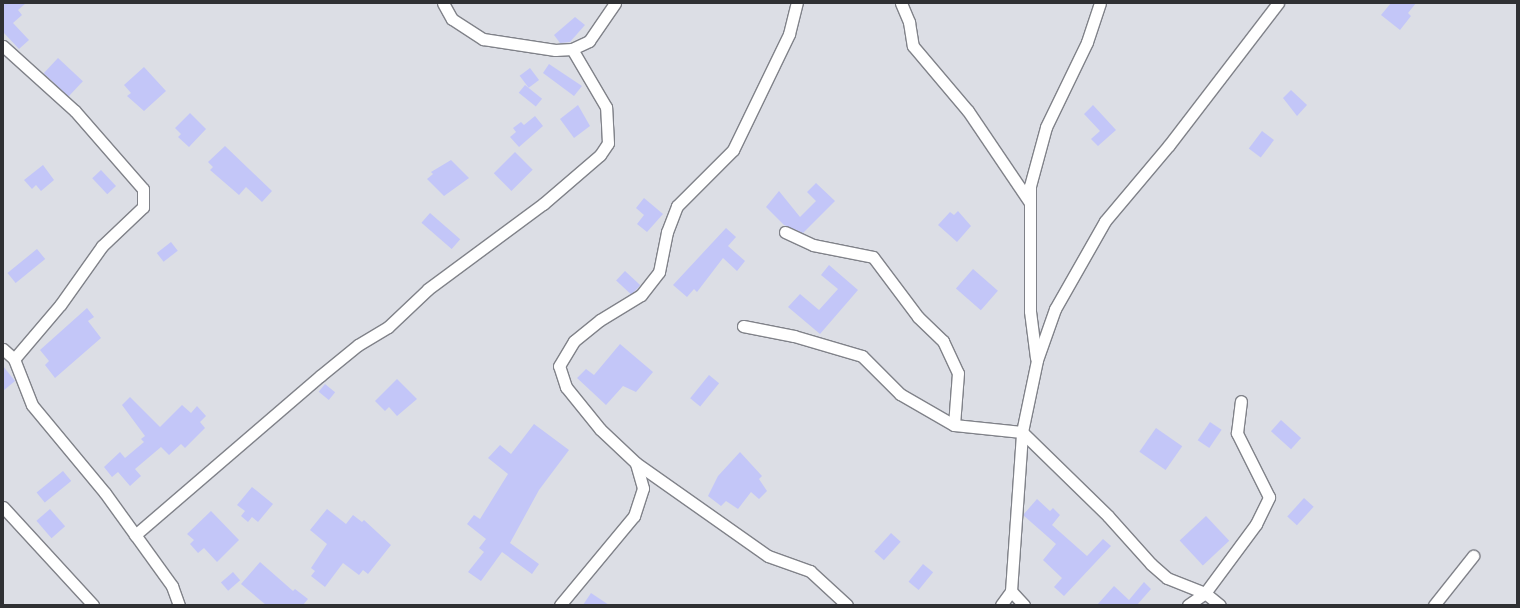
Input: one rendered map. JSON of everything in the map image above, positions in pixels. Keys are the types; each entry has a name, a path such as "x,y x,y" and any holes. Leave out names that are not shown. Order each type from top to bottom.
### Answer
{"street":[{"path":"443,3 452,19 483,39 555,50 572,50 589,41 615,3"},
{"path":"797,3 789,34 733,150 677,206 667,232 659,272 641,295 600,320 574,341 559,366 566,386 600,429 636,463 768,556 810,571 847,605"},
{"path":"901,3 909,22 913,46 968,111 1029,201"},
{"path":"1037,360 1030,311 1029,201 1037,156 1046,128 1087,42 1100,3"},
{"path":"1001,605 1011,591 1022,432 1037,360 1055,309 1096,235 1169,145 1278,3"},
{"path":"3,46 74,111 143,190 143,207 102,246 60,305 14,359"},
{"path":"136,535 331,367 388,327 428,289 543,204 600,155 608,143 606,107 572,50"},
{"path":"785,232 812,245 873,257 918,317 943,340 958,373 954,425"},
{"path":"743,326 794,336 862,356 900,394 954,425 1022,432 1108,516 1151,564 1166,578 1205,593 1220,605"},
{"path":"3,349 14,359 32,405 105,493 136,535 172,586 179,605"},
{"path":"1188,605 1205,593 1256,524 1269,497 1237,433 1241,401"},
{"path":"560,605 634,516 643,488 636,463"},
{"path":"3,507 93,605"},
{"path":"1434,605 1473,556"},
{"path":"1011,591 1024,605"}],"building":[{"path":"3,3 26,3 18,10 22,15 13,23 29,40 19,49 3,32"},
{"path":"1391,3 1416,3 1408,13 1411,16 1400,30 1381,15"},
{"path":"575,17 585,25 570,42 560,43 554,35"},
{"path":"58,58 83,81 69,97 44,73"},
{"path":"549,64 582,86 574,96 543,73"},
{"path":"144,67 166,91 144,111 127,96 131,93 124,85"},
{"path":"530,68 539,80 529,88 520,76"},
{"path":"525,85 542,99 536,107 519,93"},
{"path":"1291,90 1307,105 1297,116 1283,98"},
{"path":"578,105 590,126 574,138 560,119"},
{"path":"1093,105 1116,130 1098,146 1091,139 1100,131 1084,114"},
{"path":"190,113 206,129 189,147 178,137 181,134 175,128"},
{"path":"535,116 543,126 519,147 510,137 516,132 513,128 521,122 524,125"},
{"path":"1262,131 1274,140 1261,158 1249,149"},
{"path":"225,146 272,191 262,202 246,187 239,195 210,170 213,167 208,162"},
{"path":"515,152 533,170 511,191 494,173"},
{"path":"451,160 469,178 444,196 427,179 433,174 431,172"},
{"path":"43,165 54,180 41,191 36,185 32,189 24,180"},
{"path":"101,170 116,186 107,194 92,178"},
{"path":"816,183 835,201 803,233 784,225 766,207 779,191 800,217 816,201 807,192"},
{"path":"644,198 663,214 647,232 637,224 644,215 636,208"},
{"path":"958,211 971,226 957,242 938,225 950,212 954,215"},
{"path":"430,213 460,239 452,249 421,223"},
{"path":"726,228 736,237 728,246 745,261 737,271 723,258 697,292 694,289 687,297 673,285"},
{"path":"171,242 178,251 164,262 157,253"},
{"path":"37,249 45,259 16,283 7,273"},
{"path":"829,265 858,290 820,334 788,307 800,294 819,310 838,289 821,275"},
{"path":"973,269 998,291 981,310 956,289"},
{"path":"625,271 640,285 631,295 616,281"},
{"path":"87,308 94,317 88,321 101,338 55,378 45,365 49,361 40,350"},
{"path":"620,344 653,372 636,392 623,386 606,405 577,378 586,369 594,375"},
{"path":"3,366 15,381 3,391"},
{"path":"709,375 719,383 700,406 690,398"},
{"path":"397,379 417,399 397,416 389,407 385,411 375,401"},
{"path":"325,384 335,392 329,400 319,392"},
{"path":"130,397 160,427 182,405 191,413 197,406 206,416 200,422 205,428 185,448 181,444 169,455 161,447 135,469 141,476 130,486 118,472 112,477 104,467 120,452 125,458 144,442 141,439 145,436 122,405"},
{"path":"1281,420 1301,438 1291,449 1271,431"},
{"path":"1210,422 1222,430 1209,448 1198,440"},
{"path":"534,424 569,450 539,490 510,543 539,564 532,574 502,552 481,581 468,572 484,552 479,548 486,539 467,524 474,515 480,519 508,474 488,458 500,445 511,454"},
{"path":"1156,428 1182,446 1166,470 1139,452"},
{"path":"740,452 762,476 759,479 767,491 759,499 751,492 738,509 726,501 721,506 708,496 718,476"},
{"path":"63,471 71,481 45,502 37,492"},
{"path":"252,487 273,504 258,522 252,517 248,522 241,516 245,511 237,505"},
{"path":"1304,498 1314,507 1297,525 1287,517"},
{"path":"1037,499 1050,511 1053,508 1060,515 1052,525 1087,556 1103,539 1111,546 1064,596 1054,587 1062,578 1043,560 1056,544 1023,515"},
{"path":"50,509 65,526 52,538 36,521"},
{"path":"327,509 346,524 353,515 362,522 364,520 391,545 368,574 363,570 359,575 343,563 325,587 311,576 315,571 311,568 327,544 310,530"},
{"path":"211,511 239,540 217,562 204,548 198,553 190,544 194,540 187,534"},
{"path":"1206,516 1229,541 1203,565 1180,541"},
{"path":"891,533 901,542 884,560 874,552"},
{"path":"260,562 293,591 295,589 308,599 303,605 266,605 241,584"},
{"path":"923,564 933,572 919,590 909,582"},
{"path":"233,572 240,580 228,591 221,582"},
{"path":"1144,582 1151,589 1137,605 1097,605 1114,586 1129,600"},
{"path":"591,593 609,605 583,605"}]}
